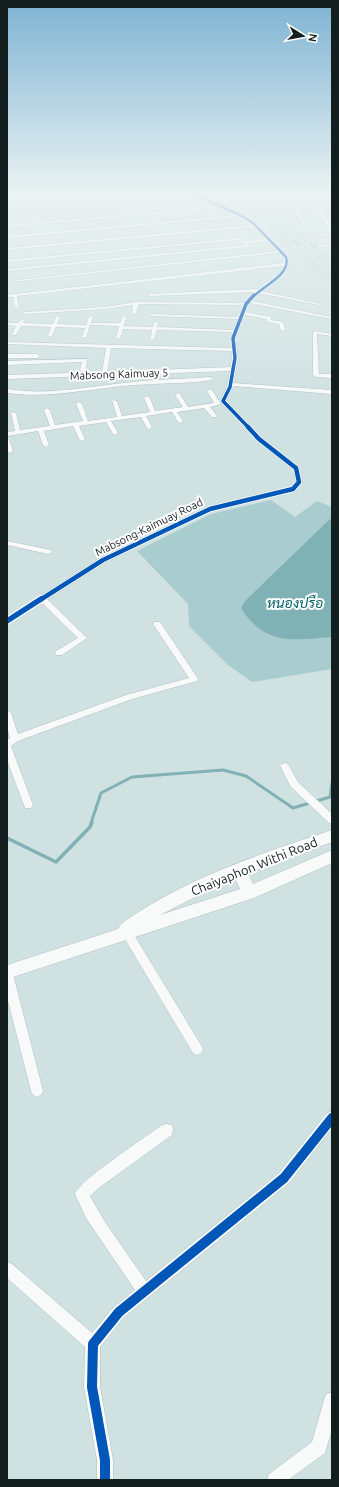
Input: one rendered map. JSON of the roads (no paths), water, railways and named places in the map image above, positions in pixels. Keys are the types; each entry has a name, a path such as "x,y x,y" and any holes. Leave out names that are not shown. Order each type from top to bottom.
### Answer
{"highway":[{"path":"308,262 332,280"}],"main road":[{"name":"Chaiyaphon Withi Road","path":"122,934 150,912 193,890 239,870 332,836"},
{"name":"Chaiyaphon Withi Road","path":"7,973 249,893 332,856"},
{"path":"239,870 249,893"}],"street":[{"path":"9,262 14,269"},
{"path":"7,270 85,262"},
{"path":"12,281 185,262"},
{"path":"7,296 62,290 118,281 287,264"},
{"name":"Mabsong-Kaimuay Road","path":"7,621 103,560 210,509 293,489 299,482 296,468 259,439 223,401 230,384 235,358 233,338 247,303 259,291 281,274 285,270 287,264"},
{"path":"173,270 179,276"},
{"path":"58,283 62,290"},
{"path":"29,286 34,293"},
{"path":"150,294 259,291 319,304"},
{"path":"15,296 17,308"},
{"path":"134,313 136,303"},
{"path":"14,334 25,314 106,308 136,303 247,303 332,318"},
{"path":"151,315 241,316 269,318 269,321 281,323 283,330"},
{"path":"50,336 58,317"},
{"path":"84,337 91,317"},
{"path":"118,338 124,317"},
{"path":"152,339 157,320"},
{"path":"7,324 122,326 235,331"},
{"path":"332,335 315,332 316,375 332,376"},
{"path":"7,343 234,350"},
{"path":"35,362 38,344"},
{"path":"66,361 67,345"},
{"path":"104,373 109,346"},
{"path":"7,356 37,356"},
{"path":"7,363 85,360 83,370"},
{"path":"19,374 23,362"},
{"name":"Mabsong Kaimuay 5","path":"7,377 232,369"},
{"path":"7,391 20,393 56,394 134,383 210,379"},
{"path":"10,385 56,380"},
{"path":"230,384 332,392"},
{"path":"7,434 218,404 210,391"},
{"path":"178,395 186,408"},
{"path":"147,398 153,413"},
{"path":"114,402 120,418"},
{"path":"80,404 86,422"},
{"path":"206,405 214,416"},
{"path":"47,410 53,427"},
{"path":"173,410 180,421"},
{"path":"13,413 18,432"},
{"path":"142,414 149,427"},
{"path":"107,420 115,434"},
{"path":"75,424 82,439"},
{"path":"40,429 46,445"},
{"path":"7,437 10,451"},
{"path":"7,543 48,552"},
{"path":"42,599 83,638 59,653"},
{"path":"8,718 11,741 129,697 194,679 157,624"},
{"path":"7,747 28,805"},
{"path":"285,766 294,784 330,818"},
{"path":"122,934 197,1049"},
{"path":"7,973 37,1091"},
{"path":"105,1480 105,1460 92,1387 93,1344 118,1312 284,1178 332,1118"},
{"path":"145,1291 91,1212 82,1194 95,1182 167,1130"},
{"path":"7,1269 93,1344"},
{"path":"275,1480 320,1447 332,1400"}],"water":[{"name":"หนองปรือ","path":"330,519 332,520 332,637 292,639 270,635 250,620 241,608 245,601"}],"waterway":[{"path":"91,823 101,793 132,777 223,770 246,776 293,808 330,797 332,783"},
{"path":"7,838 56,862 90,827 92,822"}]}
